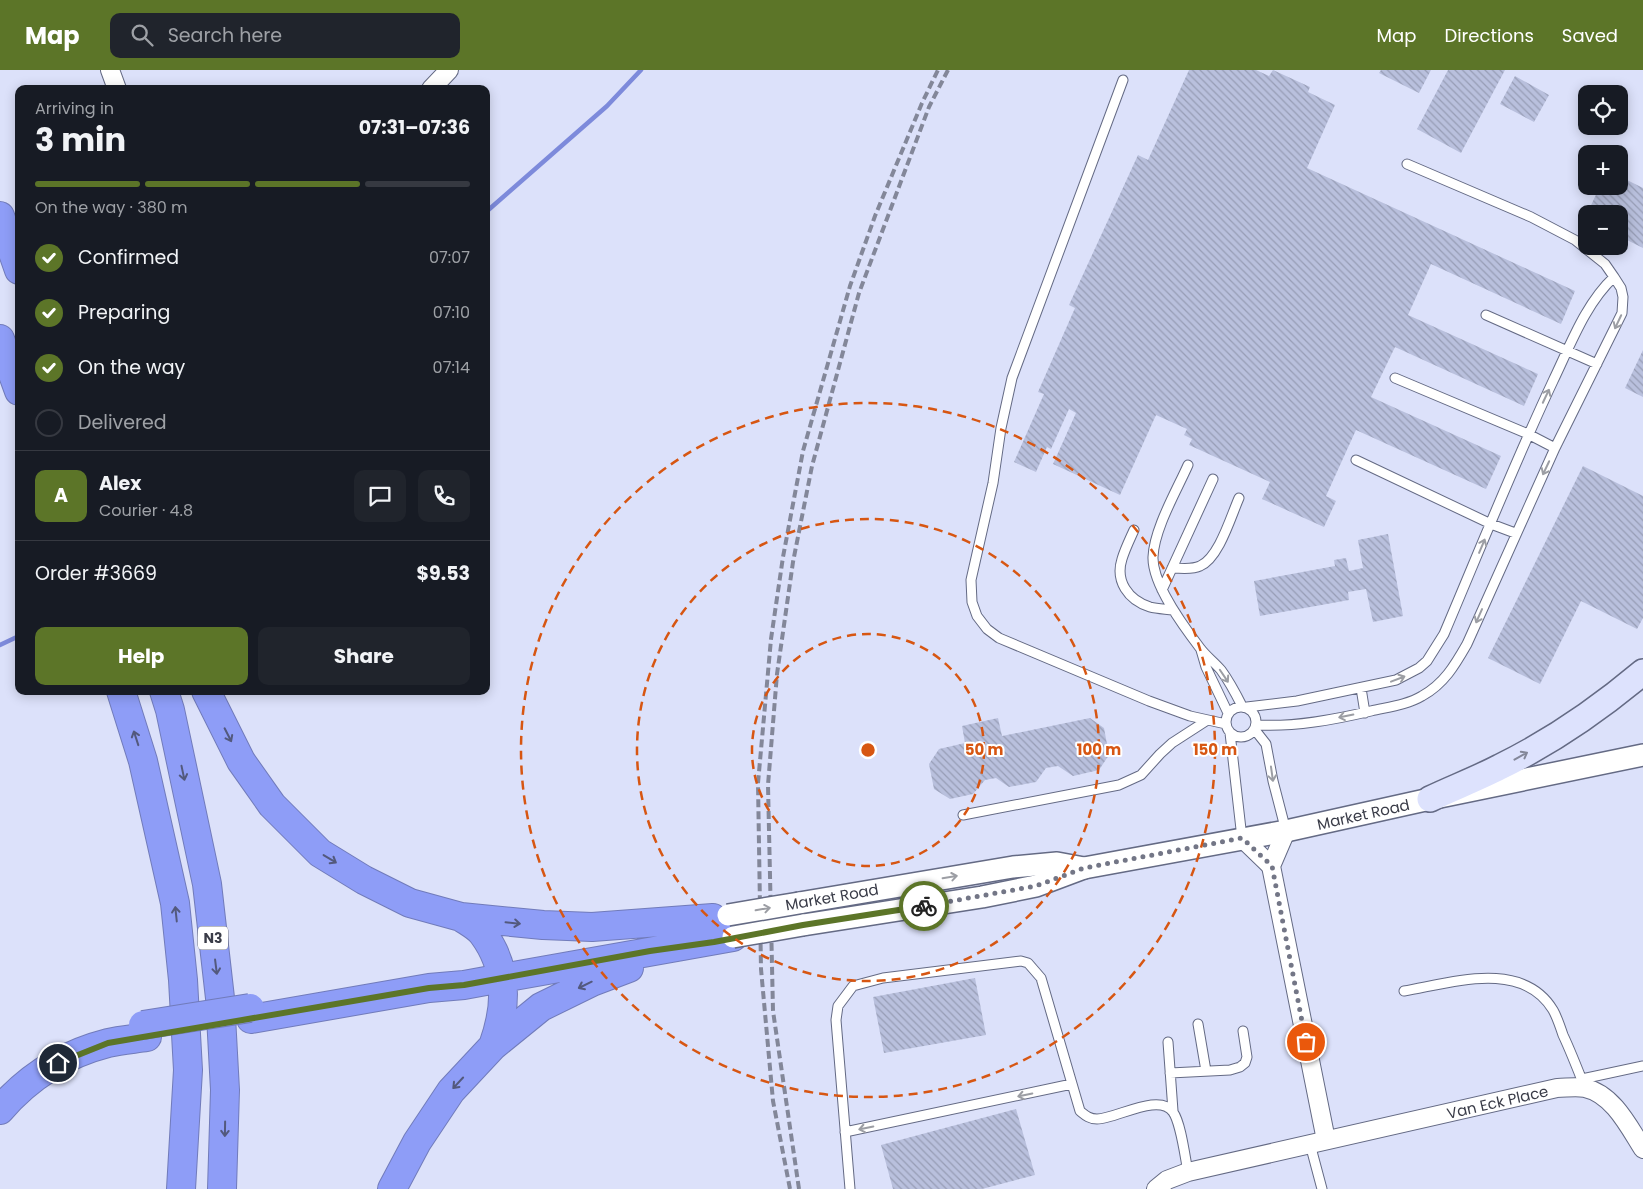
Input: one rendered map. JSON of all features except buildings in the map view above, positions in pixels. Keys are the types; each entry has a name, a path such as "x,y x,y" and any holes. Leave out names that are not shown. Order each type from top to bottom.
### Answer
{"highway":[{"path":"0,212 15,251"},
{"path":"0,216 15,259"},
{"path":"0,338 15,380"},
{"name":"N3","path":"122,695 143,761 173,894 183,980 188,1070 181,1189"},
{"name":"N3","path":"165,695 207,884 214,941 220,998 225,1090 222,1189"},
{"path":"208,695 241,761 267,798 320,853 364,880 410,904 461,917 543,925 722,928"},
{"path":"461,917 482,932 500,971 503,1001 500,1024 492,1046"},
{"path":"0,1094 6,1087 44,1058 96,1036 145,1031 429,988 464,985 500,971 722,928"},
{"path":"392,1189 417,1142 451,1091 492,1046 541,1007 592,982 645,962 722,928"},
{"path":"250,1014 476,965 500,971"},
{"path":"163,1189 183,980"},
{"path":"0,1110 20,1089 42,1071 75,1055 145,1031"}],"main road":[{"path":"1430,799 1500,767 1536,748 1595,710 1643,672"}],"street":[{"path":"110,70 116,85"},
{"path":"435,85 449,70"},
{"name":"Market Road","path":"722,928 803,925 1036,886 1084,868 1286,831 1643,754"},
{"path":"1286,831 1272,866 1318,1142"},
{"path":"1242,838 1272,866"},
{"name":"Market Road","path":"722,928 799,903 1013,867 1057,863 1084,868"},
{"name":"Van Eck Place","path":"1156,1189 1166,1180 1188,1172 1557,1088 1584,1084 1612,1104 1643,1150"}],"lane":[{"path":"1123,80 1012,378 1000,428 994,483 971,580 972,602 977,616 987,629 999,638 1149,701 1206,721 1226,724"},
{"path":"1230,733 1246,737 1256,727 1300,725 1407,704 1423,696 1444,679 1454,667 1467,644 1515,533 1622,312 1623,297 1614,277 1604,264 1575,240 1531,216 1407,164"},
{"path":"1228,713 1232,709 1297,701 1396,680 1419,668 1430,657 1444,634 1528,434 1567,351 1595,298 1602,288 1614,277"},
{"path":"1486,315 1597,364"},
{"path":"1395,378 1528,434 1555,448"},
{"path":"1356,460 1491,524 1515,533"},
{"path":"1188,465 1160,528 1153,557 1155,570 1162,590 1173,610 1201,649 1221,670 1244,707 1255,714 1256,727 1266,744 1286,831"},
{"path":"1162,590 1213,479"},
{"path":"1172,568 1188,569 1199,567 1209,561 1215,552 1239,498"},
{"path":"1134,530 1121,560 1120,574 1122,585 1128,595 1138,602 1151,608 1173,610"},
{"path":"1201,649 1206,668 1228,713 1226,724 1230,733 1242,838"},
{"path":"1361,688 1365,713"},
{"path":"963,815 1119,785 1141,775 1172,743 1206,721"},
{"path":"850,1189 836,1020 838,1006 853,986 883,978 1021,961 1028,963 1041,978 1080,1111 1087,1117 1097,1119 1154,1104 1166,1105 1173,1111"},
{"path":"1404,991 1487,977 1518,981 1534,989 1545,999 1553,1011 1584,1084 1643,1066"},
{"path":"1198,1024 1206,1071"},
{"path":"1170,1073 1230,1070 1240,1067 1247,1057 1242,1031"},
{"path":"1168,1042 1173,1111 1177,1120 1188,1172"},
{"path":"845,1132 1072,1084"},
{"path":"1318,1142 1322,1189"}],"waterway":[{"path":"490,208 607,106 641,70"},
{"path":"0,645 15,638"}],"railway":[{"path":"790,1189 773,1101 761,969 758,783 771,639 783,557 803,451 850,286 875,216 922,103 938,70"},
{"path":"799,1189 773,1011 768,785 777,674 793,562 812,466 859,293 929,107 948,70"}],"way so far":[{"path":"924,906 1036,886 1084,868 1242,838 1272,866 1306,1042"}],"route":[{"path":"58,1063 108,1043 429,988 464,985 650,951 924,906"}]}
